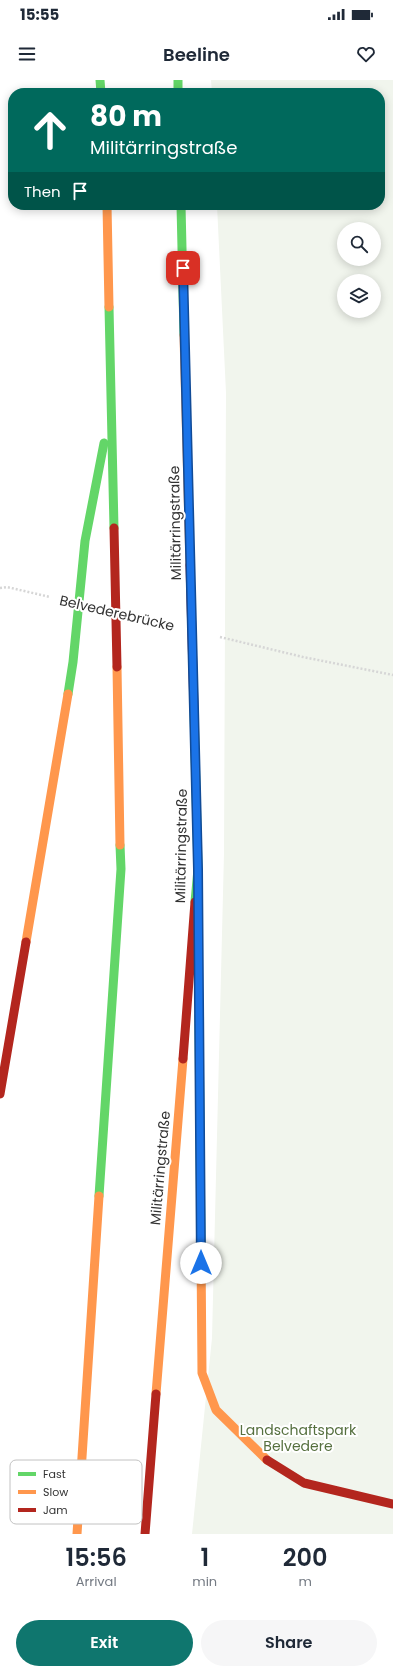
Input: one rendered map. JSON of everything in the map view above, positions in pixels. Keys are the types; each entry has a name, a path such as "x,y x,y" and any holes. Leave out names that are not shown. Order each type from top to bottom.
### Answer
{"highway":[{"path":"82,1460 121,869 107,210"},
{"name":"Militärringstraße","path":"145,1534 198,869 181,210"},
{"path":"0,1094 73,662 84,541 112,401"},
{"path":"198,869 199,971"},
{"path":"199,1003 202,1373 216,1410 263,1457 304,1483 393,1504"},
{"path":"77,1534 78,1524"}],"path":[{"name":"Belvederebrücke","path":"0,588 7,587 52,597"},
{"name":"Belvederebrücke","path":"144,619 166,624"},
{"path":"220,637 303,657 393,675"}],"green space":[{"name":"Landschaftspark Belvedere","path":"211,80 393,80 393,1534 192,1534 212,1338 224,853 226,393 217,210 385,210 385,88 212,88"}],"traffic: fast":[{"path":"100,80 101,88"},
{"path":"178,80 178,88"},
{"path":"181,210 184,335"},
{"path":"109,307 114,528"},
{"path":"68,694 73,662 85,541 104,443"},
{"path":"194,709 198,869 195,902"},
{"path":"99,1196 121,869 120,845"},
{"path":"199,1016 201,1252"}],"traffic: slow":[{"path":"107,210 109,307"},
{"path":"184,335 190,565"},
{"path":"117,667 120,845"},
{"path":"26,942 68,694"},
{"path":"156,1394 183,1059"},
{"path":"82,1460 99,1196"},
{"path":"201,1252 202,1373 216,1410 267,1460"},
{"path":"77,1534 78,1524"}],"traffic: jam":[{"path":"114,528 117,667"},
{"path":"190,565 194,709"},
{"path":"183,1059 195,902"},
{"path":"0,1094 26,942"},
{"path":"145,1534 156,1394"},
{"path":"267,1460 304,1483 393,1504"}],"route":[{"path":"183,268 198,869 201,1263"}]}
